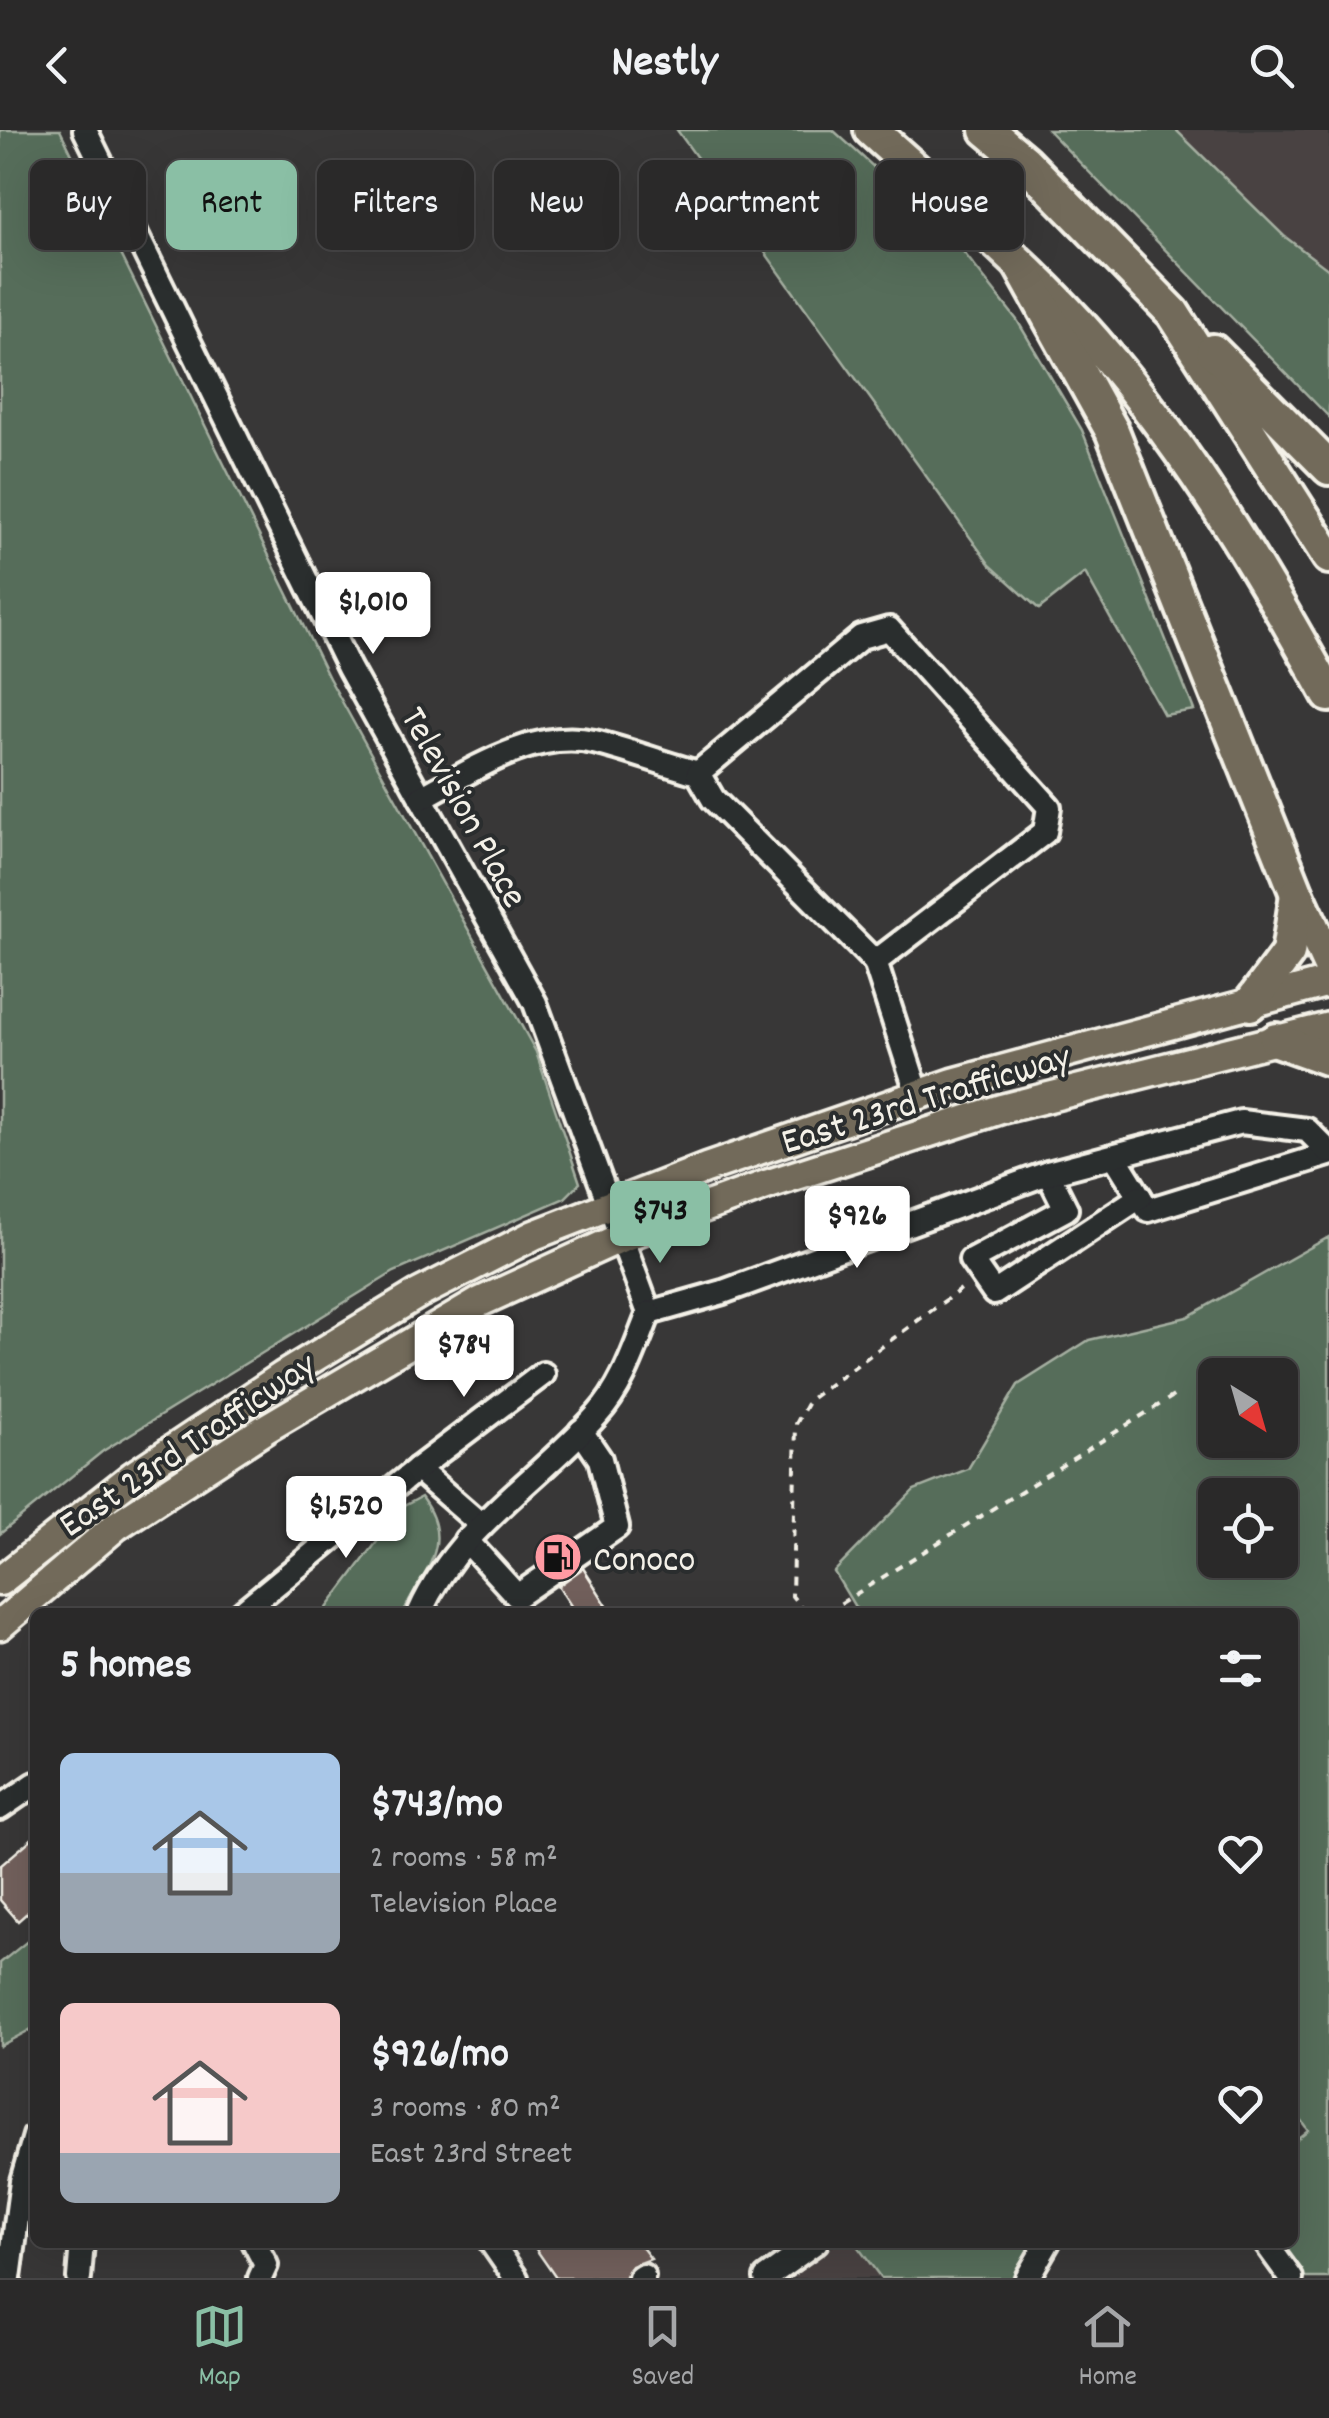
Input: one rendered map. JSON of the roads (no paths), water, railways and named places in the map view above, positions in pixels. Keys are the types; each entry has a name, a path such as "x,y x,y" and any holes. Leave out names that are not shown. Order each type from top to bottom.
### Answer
{"highway":[{"path":"871,130 1078,323 1192,466 1273,594 1329,695"},
{"path":"987,130 1024,161 1329,468"},
{"path":"1020,265 1112,431 1297,894 1329,964"},
{"path":"1173,313 1329,557"},
{"path":"1250,1004 1288,953 1297,894"},
{"path":"1276,1040 1329,1059"}],"main road":[{"name":"East 23rd Trafficway","path":"0,1581 133,1476 300,1366 418,1294 534,1236 608,1205 918,1095 1329,982"},
{"name":"East 23rd Trafficway","path":"0,1625 116,1526 266,1429 480,1302 622,1237 769,1184 1002,1109 1329,1027"}],"street":[{"name":"Television Place","path":"85,130 349,668 535,1002 649,1314"},
{"path":"698,772 861,637 889,630 1049,806 1045,832 875,962"},
{"path":"421,798 491,761 542,741 592,742 698,772 712,798 875,962 918,1095"},
{"path":"422,1608 430,1589 472,1532 581,1431 621,1382 649,1314 723,1292 1048,1173 1241,1122 1307,1130 1329,1153 1148,1210 1115,1157"},
{"path":"1048,1173 1066,1210 971,1260 994,1292 1140,1197"},
{"path":"247,1608 417,1469 543,1374"},
{"path":"417,1469 472,1532 517,1596 616,1527 600,1459 581,1431"},
{"path":"0,1808 30,1787"},
{"path":"9,2278 6,2241 30,2154"},
{"path":"78,2278 81,2248"},
{"path":"257,2248 266,2265 260,2278"},
{"path":"495,2248 516,2278"},
{"path":"766,2278 808,2248"},
{"path":"1026,2278 1044,2248"},
{"path":"1269,2248 1290,2278"}],"place":[{"name":"Conoco","path":"558,1557"}]}
